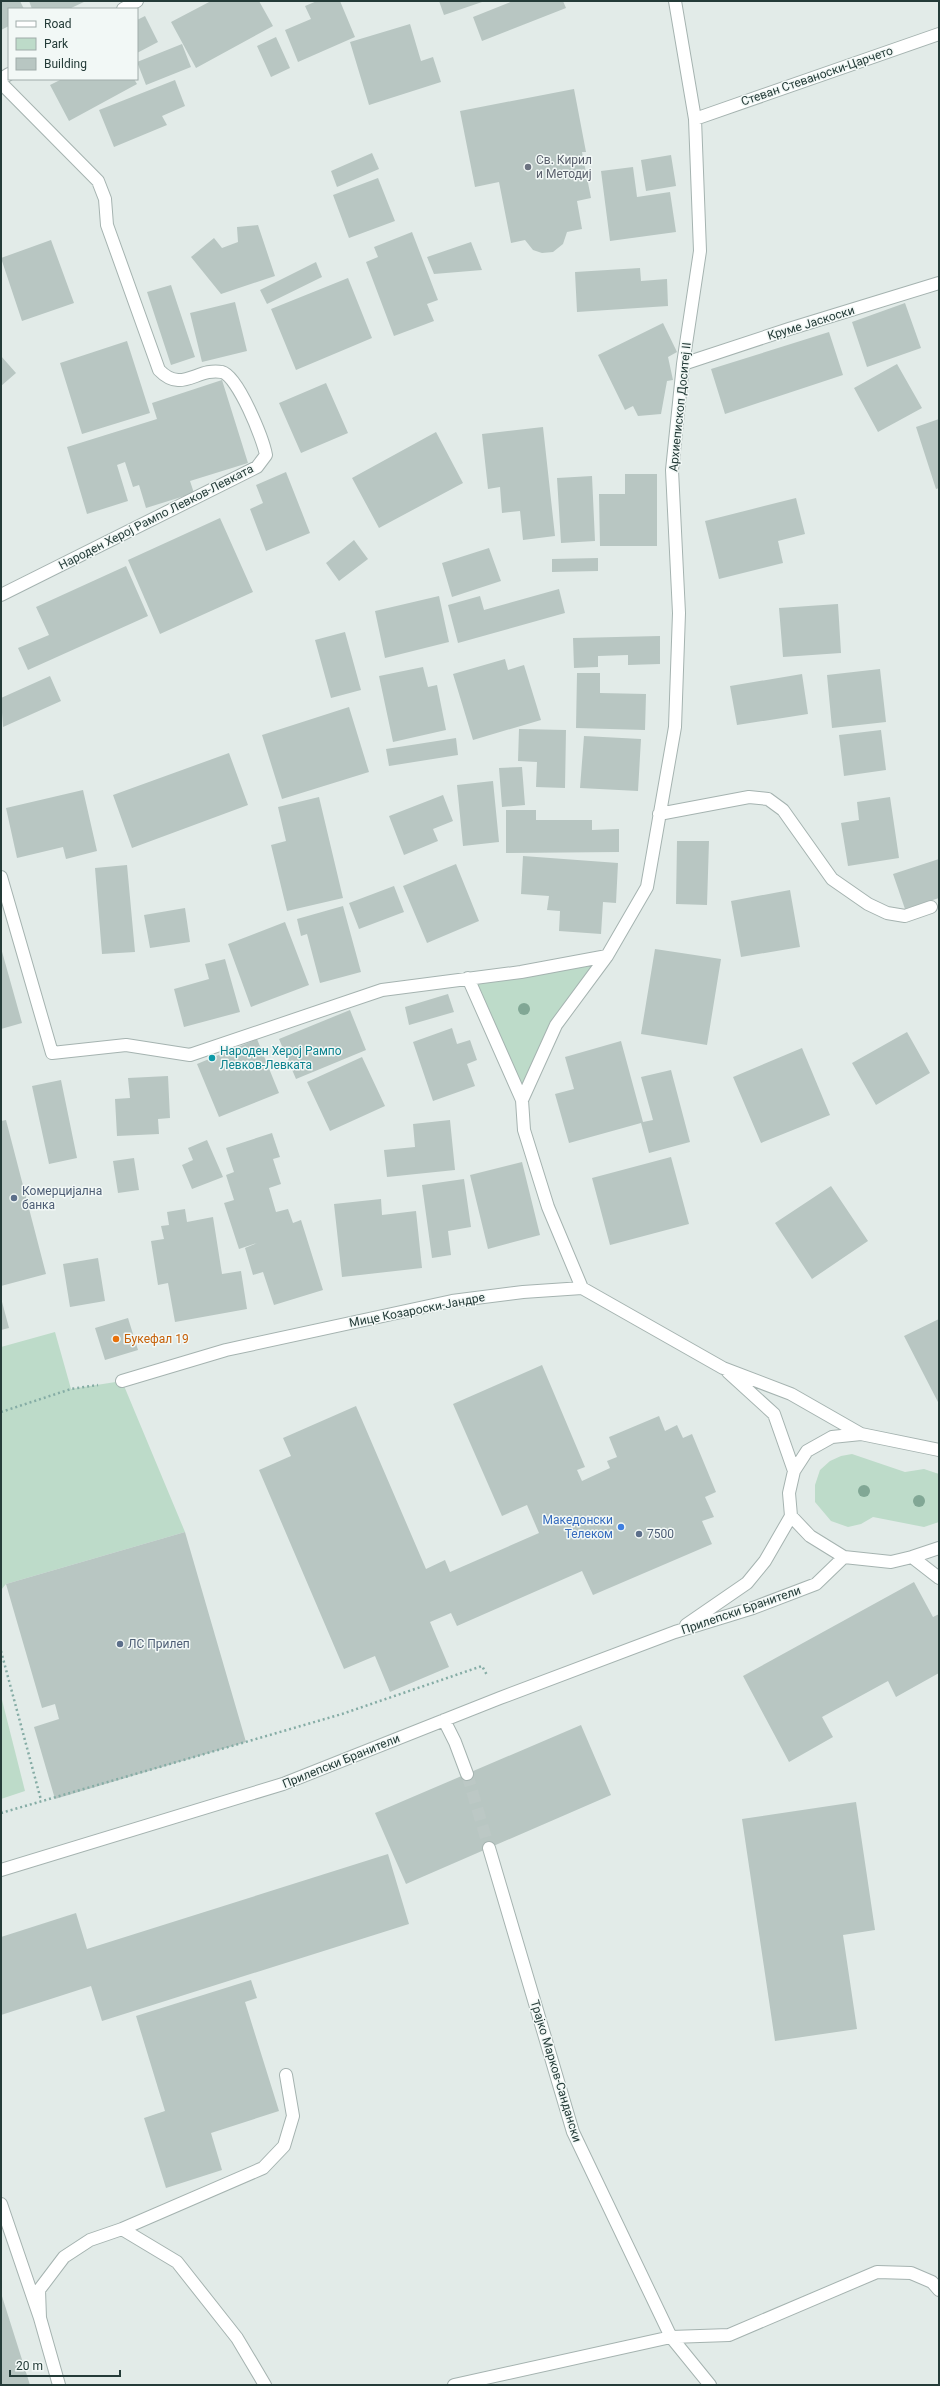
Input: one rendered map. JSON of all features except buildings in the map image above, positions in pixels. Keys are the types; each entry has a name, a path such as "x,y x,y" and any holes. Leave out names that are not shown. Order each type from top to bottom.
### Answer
{"street":[{"path":"125,8 137,1"},
{"name":"Архиепископ Доситеј II","path":"582,1288 548,1207 524,1130 522,1100 556,1025 607,956 647,887 675,727 680,613 672,470 683,364 700,251 695,119 675,1"},
{"name":"Стеван Стеваноски-Царчето","path":"695,119 939,34"},
{"name":"Народен Херој Рампо Левков-Левката","path":"1,83 98,181 105,199 107,226 159,370 166,377 176,381 209,372 223,372 234,380 264,442 266,455 257,466 1,596"},
{"name":"Круме Јаскоски","path":"683,364 789,329 939,283"},
{"path":"659,814 749,797 768,799 783,810 832,879 868,904 887,913 905,916 932,907"},
{"path":"1,877 52,1053 126,1045 190,1055 382,990 521,972 607,956"},
{"path":"468,978 522,1100"},
{"path":"582,1288 723,1368 791,1394 861,1434"},
{"name":"Мице Козароски-Јандре","path":"122,1381 226,1350 452,1301 523,1292 582,1288"},
{"path":"723,1368 774,1414 794,1471"},
{"path":"939,1450 861,1434 832,1437 807,1450 794,1471 789,1493 791,1516 810,1536 844,1557 890,1562 912,1557 939,1548"},
{"name":"Прилепски Бранители","path":"675,1632 747,1583 765,1562 791,1516"},
{"name":"Прилепски Бранители","path":"1,1870 283,1784 500,1698 675,1632 753,1608 816,1584 844,1557"},
{"path":"912,1557 939,1578"},
{"path":"444,1720 456,1742 467,1774"},
{"name":"Трајко Марков-Сандански","path":"488,1848 573,2132 671,2337 710,2385"},
{"path":"40,2318 39,2290 64,2257 90,2240 122,2229 263,2168 284,2146 293,2116 286,2075"},
{"path":"1,2204 40,2318 59,2385"},
{"path":"122,2229 177,2262 237,2338 265,2385"},
{"path":"454,2385 671,2337 729,2335 877,2272 911,2273 932,2282 939,2290"}],"path":[{"path":"1,1412 71,1389 122,1381"},
{"path":"1,1651 41,1800"},
{"path":"1,1813 41,1800 55,1799 342,1714 482,1666 500,1698"}],"green space":[{"path":"607,956 556,1025 522,1100 468,978"},
{"path":"55,1332 71,1389 122,1381 185,1532 6,1584 1,1590 1,1347"},
{"path":"852,1454 905,1472 924,1469 939,1474 939,1522 924,1527 873,1517 861,1524 848,1527 831,1521 815,1502 815,1485 820,1470 830,1461 841,1456"},
{"path":"1,1696 25,1791 1,1799"}],"tunnel":[{"path":"467,1774 489,1848"}],"place":[{"name":"Св. Кирил и Методиј","path":"528,167"},
{"name":"Народен Херој Рампо Левков-Левката","path":"212,1058"},
{"name":"Комерцијална банка","path":"14,1198"},
{"name":"Букефал 19","path":"116,1339"},
{"name":"Македонски Телеком","path":"621,1527"},
{"name":"7500","path":"639,1534"},
{"name":"ЛС Прилеп","path":"120,1644"}]}
